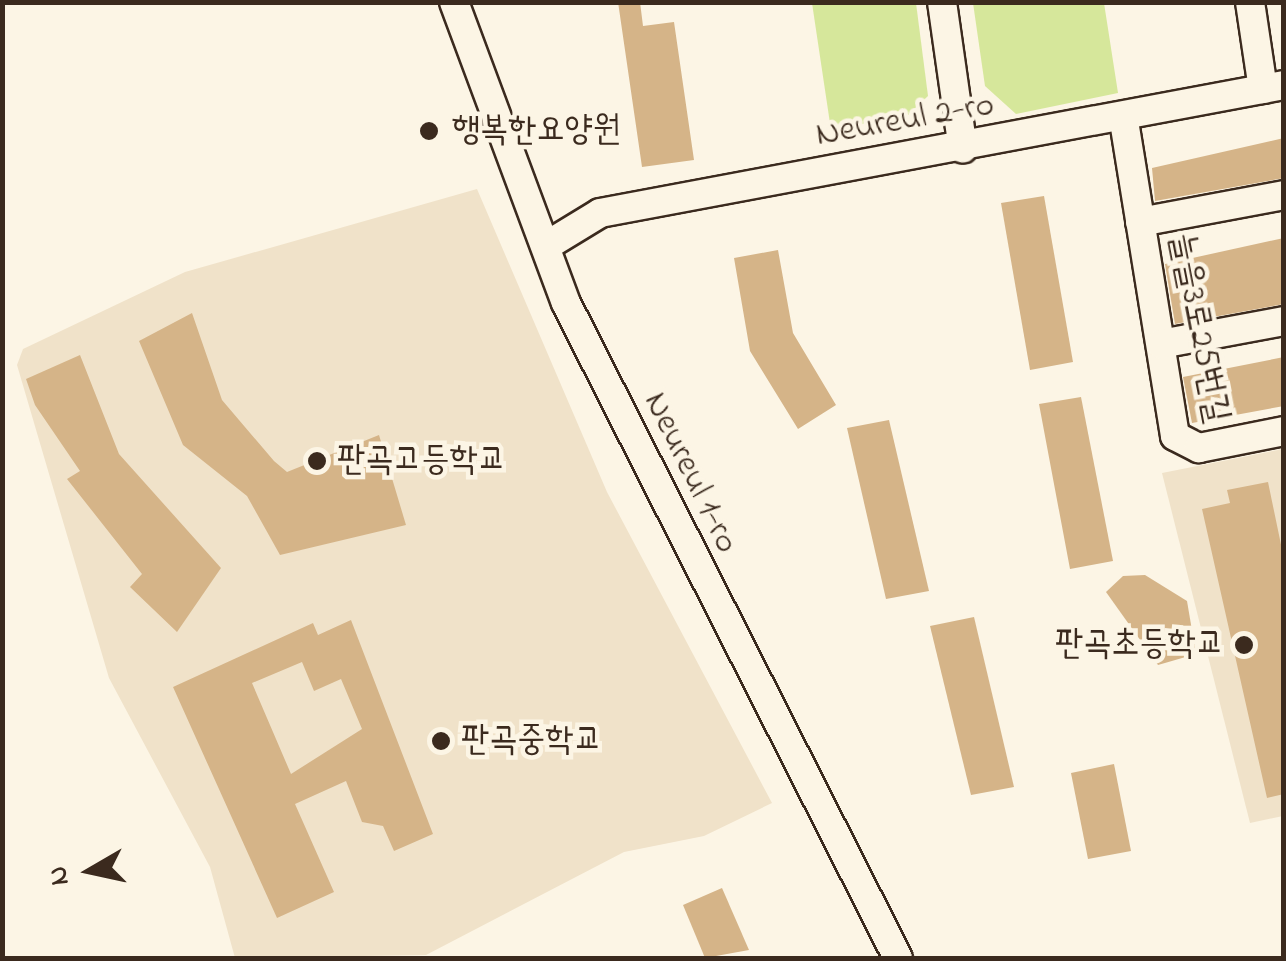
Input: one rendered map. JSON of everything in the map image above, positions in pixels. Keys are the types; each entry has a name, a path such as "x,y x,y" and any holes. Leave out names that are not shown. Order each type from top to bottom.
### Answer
{"street":[{"name":"Neureul 1-ro","path":"454,2 546,246 636,452 898,958"},
{"path":"942,2 963,149"},
{"path":"1250,2 1273,87"},
{"name":"Neureul 2-ro","path":"546,246 600,213 1124,121 1273,87"},
{"name":"늘을3로25번길","path":"1124,121 1161,344 1183,447 1284,431"},
{"path":"1140,222 1284,195"},
{"path":"1161,344 1284,321"}],"shaded area":[{"path":"477,189 607,492 772,803 704,836 624,852 426,955 235,958 210,867 109,678 17,365 23,349 185,272"},
{"name":"판곡초등학교","path":"1283,449 1283,816 1250,823 1162,473"}],"green space":[{"path":"812,3 916,3 928,96 908,115 831,130"},
{"path":"973,3 1104,3 1118,93 1016,114 985,86"}],"building":[{"path":"618,2 640,2 643,26 674,22 694,160 642,167"},
{"path":"1284,138 1284,178 1155,201 1152,168"},
{"path":"1044,196 1073,362 1030,370 1001,203"},
{"path":"1284,238 1284,304 1175,324 1165,264"},
{"path":"778,250 793,333 836,405 798,429 750,351 734,258"},
{"path":"192,313 222,400 274,461 287,472 379,435 406,525 280,555 247,496 183,445 139,341"},
{"path":"80,355 119,454 221,568 177,632 130,587 142,574 67,479 80,471 35,405 26,379"},
{"path":"1284,357 1284,406 1192,423 1183,377"},
{"path":"1081,397 1113,561 1070,569 1039,404"},
{"path":"889,420 929,591 886,599 847,428"},
{"path":"1268,482 1284,559 1284,794 1267,798 1202,509 1230,503 1227,490"},
{"path":"1145,575 1187,601 1196,654 1158,665 1106,592 1123,576"},
{"path":"974,617 1014,787 971,795 930,626"},
{"path":"351,620 433,834 394,851 383,826 362,822 346,781 295,804 334,892 277,918 173,687 313,623 318,635","holes":["302,662 314,691 341,679 362,729 291,774 252,683"]},
{"path":"1114,764 1131,851 1088,859 1071,773"},
{"path":"722,888 749,950 705,958 683,905"}],"place":[{"name":"행복한요양원","path":"429,131"},
{"name":"판곡고등학교","path":"317,461"},
{"name":"판곡초등학교","path":"1244,645"},
{"name":"판곡중학교","path":"441,741"}]}
